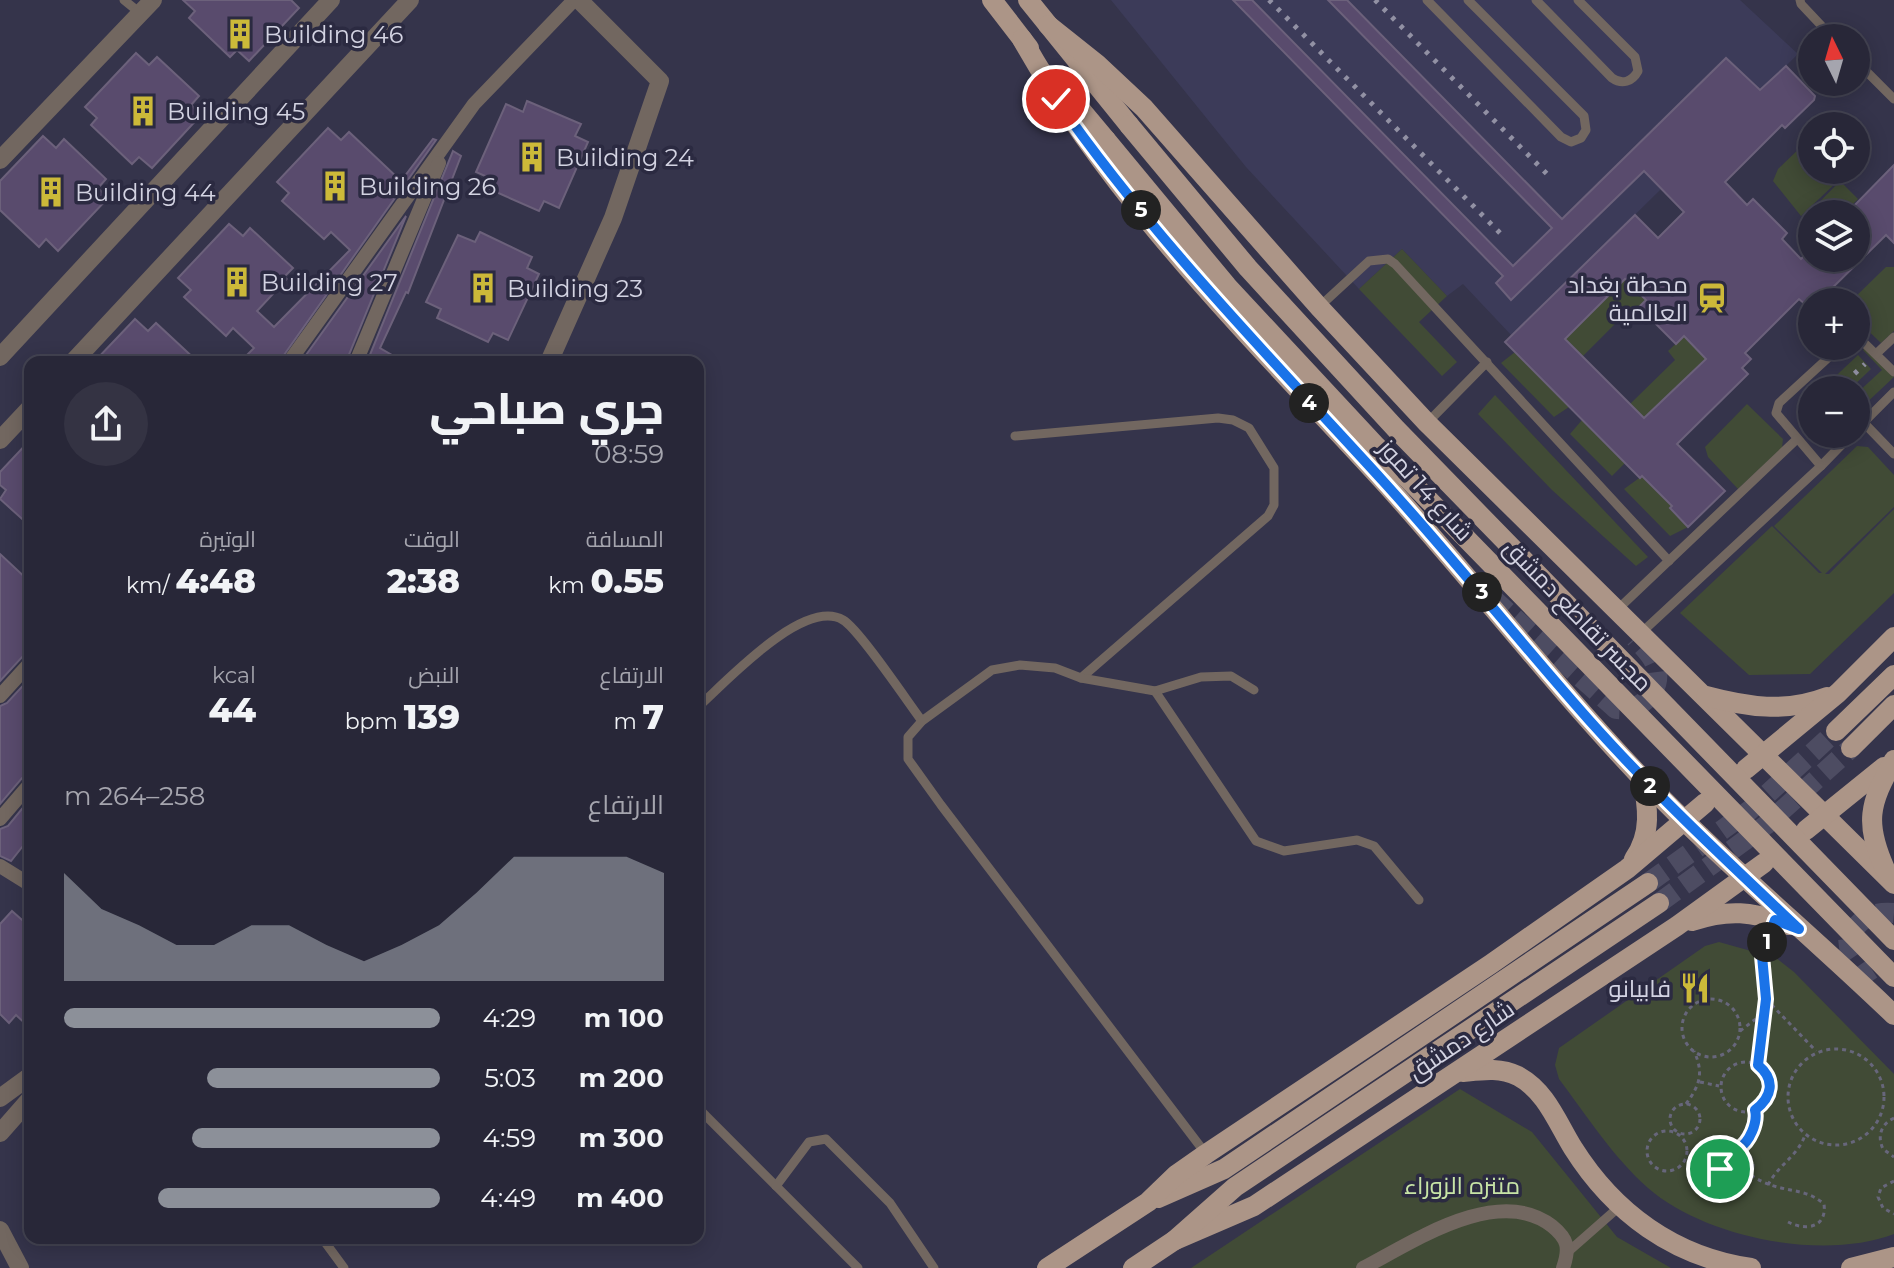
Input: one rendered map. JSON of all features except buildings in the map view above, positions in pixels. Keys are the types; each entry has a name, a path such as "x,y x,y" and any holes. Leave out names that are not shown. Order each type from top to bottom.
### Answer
{"main road":[{"name":"شارع 14 تموز","path":"992,0 1106,140"},
{"name":"شارع 14 تموز","path":"1028,0 1129,125"},
{"name":"شارع 14 تموز","path":"1048,25 1097,64 1144,108 1319,307 1427,423 1702,695 1754,762 1823,814 1891,882"},
{"name":"شارع 14 تموز","path":"1022,39 1056,99 1095,155 1183,261 1272,363 1464,571 1587,718 1642,778 1744,877 1894,1015"},
{"name":"مجسر تقاطع دمشق","path":"1129,125 1248,268 1396,429 1894,940"},
{"name":"مجسر تقاطع دمشق","path":"1106,140 1227,286 1376,446 1894,977"},
{"path":"1754,762 1838,693 1894,637"},
{"path":"1836,731 1894,675"},
{"path":"1702,695 1748,707 1771,708 1817,701 1838,693"},
{"path":"1851,748 1894,705"},
{"path":"1806,830 1894,760"},
{"path":"1891,882 1874,840 1870,817 1876,792 1894,760"},
{"path":"1627,869 1638,853 1648,817 1642,778"},
{"name":"شارع دمشق","path":"1148,1202 1176,1175 1206,1154 1491,964 1627,869 1705,803"},
{"name":"شارع دمشق","path":"1175,1240 1254,1206 1677,926 1764,863"},
{"name":"شارع دمشق","path":"1047,1268 1148,1202 1224,1169 1648,883"},
{"name":"شارع دمشق","path":"1133,1268 1175,1240 1235,1187 1659,903"},
{"path":"1677,926 1734,911 1754,912 1799,929"},
{"path":"1459,1072 1505,1071 1532,1086 1544,1098 1584,1166 1619,1207 1638,1223 1679,1248 1751,1268"},
{"path":"1851,1268 1894,1257"}],"street":[{"path":"0,357 331,0"},
{"path":"79,356 410,0"},
{"path":"293,356 474,104 576,0 660,81 613,218 552,356"},
{"path":"0,160 146,7"},
{"path":"359,356 449,139"},
{"path":"0,440 24,414"},
{"path":"0,696 24,670"},
{"path":"0,819 24,791"},
{"path":"0,866 24,881"},
{"path":"0,1098 24,1080"},
{"path":"0,1133 24,1106"},
{"path":"1363,1268 1453,1223 1499,1210 1515,1211 1545,1221 1565,1237 1569,1251 1563,1268"},
{"path":"0,1230 20,1268"}],"lane":[{"path":"124,0 146,7"},
{"path":"1427,0 1561,137 1571,142 1581,138 1586,130 1584,116 1468,0"},
{"path":"1536,0 1612,78 1622,82 1632,79 1638,71 1635,57 1578,0"},
{"path":"1800,0 1820,24"},
{"path":"1870,75 1894,99"},
{"path":"1319,307 1369,261 1388,259 1669,561"},
{"path":"1876,354 1894,337"},
{"path":"1870,348 1893,371"},
{"path":"1821,466 1777,416 1777,405 1826,360"},
{"path":"1427,423 1487,362"},
{"path":"1870,416 1894,392"},
{"path":"1015,436 1218,418 1233,420 1249,428 1274,468 1274,505 1268,516 1081,678"},
{"path":"1870,438 1894,454"},
{"path":"1617,610 1797,439"},
{"path":"1641,633 1839,448"},
{"path":"704,702 774,640 809,618 825,615 849,625 922,721"},
{"path":"1206,1154 908,759 908,737 922,721 992,670 1020,665 1055,668 1081,678 1155,691 1201,677 1216,676 1231,676 1254,690"},
{"path":"1155,691 1256,841 1284,851 1357,840 1374,846 1419,900"},
{"path":"704,1114 858,1268"},
{"path":"776,1186 809,1142 826,1139 890,1203 934,1268"},
{"path":"1569,1251 1619,1207"},
{"path":"326,1244 344,1268"}],"path":[{"path":"1758,1065 1766,999 1762,956 1775,920"},
{"path":"1766,999 1816,1052"},
{"path":"1686,1104 1700,1082 1701,1066 1684,1037 1683,1024 1689,1010 1702,1001 1719,1000 1731,1006 1740,1021 1740,1031"},
{"path":"1694,1051 1711,1057 1728,1052 1740,1031 1765,1012"},
{"path":"1832,1048 1848,1050 1864,1057 1879,1074 1884,1094 1881,1115 1858,1140 1837,1145 1819,1142 1805,1135 1795,1123 1788,1106 1788,1086 1800,1064 1816,1052 1832,1048"},
{"path":"1742,1062 1758,1065 1768,1076 1770,1090 1765,1102 1755,1110 1735,1109 1722,1096 1721,1088 1724,1074 1742,1062"},
{"path":"1700,1082 1716,1083 1721,1088"},
{"path":"1676,1132 1670,1116 1677,1106 1686,1104 1699,1112 1700,1123 1692,1133 1676,1132 1662,1132 1650,1140 1647,1155 1658,1170 1672,1171 1684,1163 1687,1148 1676,1132"},
{"path":"1738,1150 1750,1157 1753,1165 1751,1175 1739,1183 1729,1182 1722,1175 1721,1159 1725,1154 1738,1150 1751,1134 1757,1117 1755,1110"},
{"path":"1894,1118 1883,1126 1880,1142 1883,1149 1894,1157"},
{"path":"1876,1123 1883,1126"},
{"path":"1768,1186 1774,1173 1801,1148 1805,1135"},
{"path":"1751,1175 1768,1186 1811,1192 1824,1204 1825,1211 1812,1226 1801,1229 1788,1222"},
{"path":"1894,1181 1881,1188 1878,1197 1883,1208 1894,1214"}],"shaded area":[{"path":"1111,0 1740,0 1798,54 1512,336 1463,284 1447,296 1402,249 1359,289 1246,167"}],"green space":[{"path":"1798,150 1798,184 1835,184 1818,200 1798,200 1798,212 1773,181 1778,169"},
{"path":"1837,184 1843,184 1858,199 1857,200 1822,200"},
{"path":"1402,249 1447,296 1419,322 1457,362 1442,376 1359,289"},
{"path":"1886,267 1894,267 1894,331 1881,343 1870,332 1870,288 1864,288"},
{"path":"1625,279 1646,300 1635,311 1631,308 1582,357 1565,339"},
{"path":"1684,336 1706,359 1644,418 1630,404 1675,360 1668,351"},
{"path":"1870,351 1894,377 1870,400 1870,381 1882,370 1870,357"},
{"path":"1515,352 1569,407 1554,417 1501,363"},
{"path":"1853,360 1863,360 1871,369 1864,376 1836,376"},
{"path":"1495,395 1648,557 1636,566 1552,490 1478,414"},
{"path":"1747,404 1783,439 1782,448 1738,489 1708,457 1705,447"},
{"path":"1582,420 1625,463 1612,476 1570,434"},
{"path":"1855,448 1869,448 1894,475 1894,507 1825,574 1829,574 1894,509 1894,593 1810,674 1749,675 1680,613 1772,526 1822,573 1774,526"},
{"path":"1642,476 1688,527 1670,536 1624,489"},
{"path":"1719,942 1776,958 1794,972 1894,1074 1894,1234 1866,1242 1800,1244 1732,1232 1701,1220 1672,1205 1635,1176 1559,1079 1555,1065 1559,1048 1705,946"},
{"name":"متنزه الزوراء","path":"1460,1089 1532,1132 1617,1237 1671,1268 1191,1268"}],"tunnel":[{"path":"1492,598 1616,709 1642,703 1657,682 1653,660 1635,638"},
{"path":"1648,883 1750,810 1836,731"},
{"path":"1659,903 1766,825 1851,748"},
{"path":"1869,983 1850,955 1848,938 1867,918 1879,913 1894,913"}],"railway":[{"path":"1269,0 1503,236"},
{"path":"1375,0 1551,178"},
{"path":"1852,376 1865,364"}],"place":[{"name":"Building 46","path":"240,34"},
{"name":"Building 45","path":"143,111"},
{"name":"Building 24","path":"532,157"},
{"name":"Building 26","path":"335,186"},
{"name":"Building 44","path":"51,192"},
{"name":"Building 27","path":"237,282"},
{"name":"Building 23","path":"483,288"},
{"name":"محطة بغداد العالمية","path":"1712,298"},
{"name":"فابيانو","path":"1695,988"}],"route":[{"path":"1056,99 1095,155 1183,261 1272,363 1474,582 1587,718 1642,778 1799,929 1775,920 1762,956 1766,999 1764,1036 1758,1065 1768,1076 1770,1090 1765,1102 1755,1110 1757,1117 1751,1134 1738,1150 1725,1154 1720,1169"}]}
